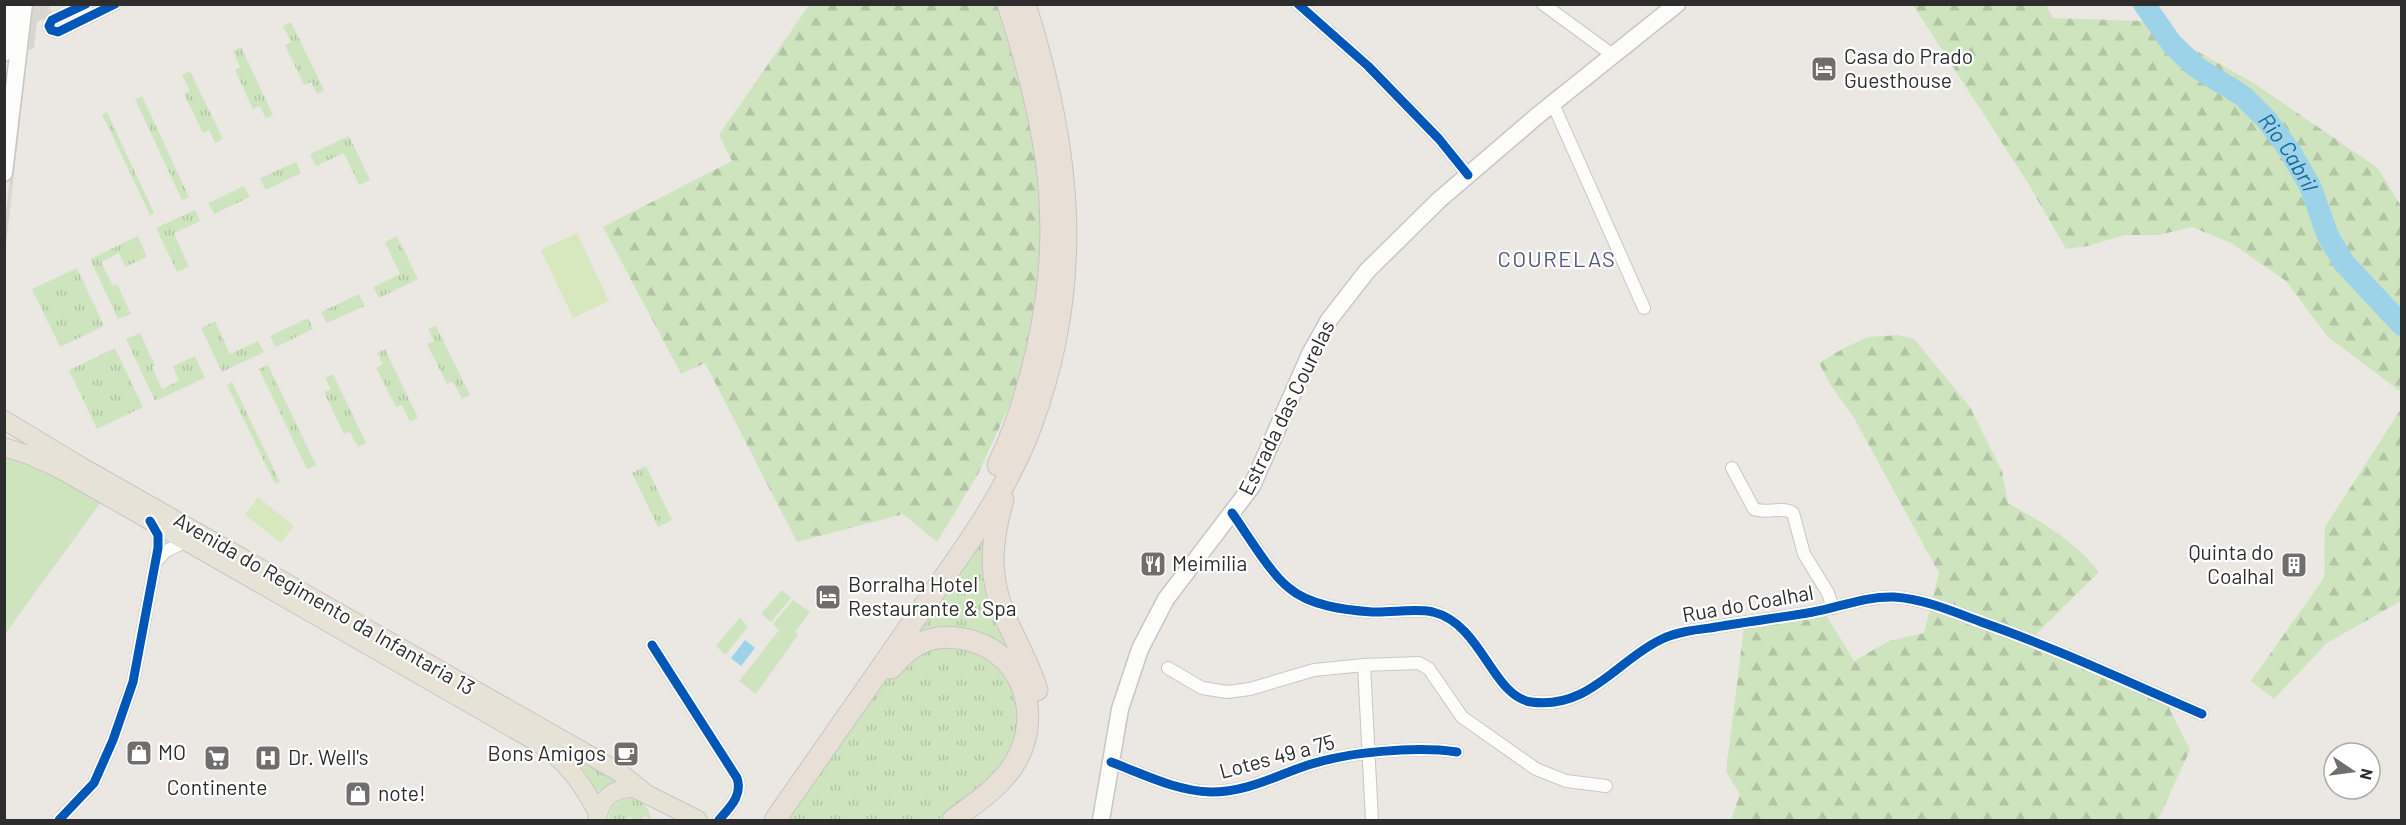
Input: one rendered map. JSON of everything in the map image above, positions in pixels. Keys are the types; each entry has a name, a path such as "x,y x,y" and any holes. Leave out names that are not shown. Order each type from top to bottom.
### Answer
{"highway":[{"path":"762,820 972,510 1007,445 1031,374 1049,286 1052,224 1050,190 1036,103 1008,4"},
{"path":"972,820 1008,790 1023,771 1032,754 1040,722 1036,687 1000,603 992,565 995,528 1051,360 1059,318 1067,251 1065,181 1054,108 1025,4"},
{"path":"776,820 986,514 1018,456"},
{"path":"776,820 813,776 891,668 919,644 954,637 987,646 1007,662 1021,684 1028,718 1024,741 1010,770 995,787 953,820"}],"main road":[{"path":"5,48 10,4"},
{"path":"4,173 24,4"},
{"name":"Estrada das Courelas","path":"1101,820 1128,682 1153,621 1173,588 1252,486 1326,323 1367,271 1426,212 1552,104 1677,4"},
{"name":"Avenida do Regimento da Infantaria 13","path":"4,420 619,772 648,795"},
{"name":"Avenida do Regimento da Infantaria 13","path":"4,447 42,460 548,749 577,777 597,818"},
{"path":"597,818 607,796 624,788 648,795 698,820"},
{"path":"648,795 658,807 660,820"}],"street":[{"path":"86,4 52,20 49,26 51,30 58,32 115,4"},
{"path":"1298,4 1375,72 1439,139 1468,175"},
{"path":"1542,4 1614,56"},
{"path":"1552,104 1644,308"},
{"path":"1732,468 1754,509 1763,512 1786,510 1793,513 1804,554 1828,593 1833,608"},
{"name":"Rua do Coalhal","path":"1232,513 1281,580 1293,591 1320,603 1355,611 1422,611 1445,617 1467,633 1509,692 1530,702 1546,702 1585,692 1600,684 1648,647 1677,634 1881,598 1924,602 2032,640 2202,714"},
{"path":"59,820 94,783 113,740 133,682 159,539 150,520"},
{"path":"154,569 163,554 187,541"},
{"path":"652,645 738,780 740,787 736,798 719,820"},
{"path":"1168,668 1202,688 1227,692 1258,687 1307,672 1364,665 1423,664 1429,669 1462,717 1532,767 1566,782 1606,786"},
{"path":"1364,665 1372,820"},
{"name":"Lotes 49 a 75","path":"1111,762 1176,786 1213,792 1246,789 1316,763 1368,754 1429,749 1457,752"}],"green space":[{"path":"809,5 1001,5 1015,48 1042,185 1041,273 1025,359 1011,402 978,474 937,542 903,514 797,542 705,363 681,374 603,227 732,161 719,135"},
{"path":"1913,5 2046,5 2053,18 2143,21 2252,82 2378,168 2401,206 2401,392 2327,336 2286,281 2231,243 2192,227 2159,235 2124,235 2088,246 2066,249 2028,183"},
{"path":"291,22 324,90 317,94 311,82 304,85 285,45 291,42 283,26"},
{"path":"241,47 273,115 266,119 260,106 253,109 235,70 240,67 233,51"},
{"path":"190,71 223,139 215,143 209,130 203,133 184,94 190,91 182,75"},
{"path":"142,96 189,197 182,200 135,99"},
{"path":"107,112 154,213 150,215 102,114"},
{"path":"349,136 370,180 359,185 344,153 316,166 310,154"},
{"path":"296,162 301,173 266,190 260,178"},
{"path":"244,186 250,197 214,214 209,203"},
{"path":"195,210 200,221 174,233 189,267 177,272 156,228"},
{"path":"577,233 609,301 573,318 541,250"},
{"path":"138,236 147,257 125,267 119,253 101,262 113,286 117,284 131,314 118,319 90,259"},
{"path":"397,236 418,279 379,298 373,287 400,274 385,242"},
{"path":"77,268 104,326 60,347 32,289"},
{"path":"359,294 365,306 327,323 321,312"},
{"path":"308,318 313,329 276,347 270,336"},
{"path":"215,321 230,354 258,341 264,352 222,372 201,328"},
{"path":"436,326 470,395 462,399 453,381 447,384 427,344 434,341 428,329"},
{"path":"140,333 155,366 152,367 162,389 179,381 173,366 195,356 205,378 155,401 126,339"},
{"path":"1898,335 1914,339 1970,407 2002,471 2008,503 2069,542 2099,572 2028,642 2167,704 2190,750 2158,820 1731,820 1740,794 1726,772 1744,627 1826,615 1854,661 1889,641 1924,633 1939,573 1854,418 1830,384 1819,363 1868,337"},
{"path":"115,348 143,407 97,429 69,370"},
{"path":"385,349 418,418 410,422 402,405 396,407 376,368 383,364 377,353"},
{"path":"268,365 316,465 307,469 259,369"},
{"path":"333,374 366,443 358,447 350,432 344,434 324,392 331,389 325,378"},
{"path":"232,382 280,482 275,484 227,385"},
{"path":"2401,409 2401,601 2327,643 2274,699 2251,681 2324,578 2325,527"},
{"path":"5,456 35,465 101,502 5,634"},
{"path":"646,466 672,520 658,527 632,473"},
{"path":"258,497 294,526 281,543 245,515"},
{"path":"984,538 986,577 1017,658 918,635 947,588"},
{"path":"782,590 791,598 771,622 761,614"},
{"path":"793,600 810,612 795,632 798,635 756,694 739,681 779,630 773,624"},
{"path":"740,617 748,627 725,655 716,646"},
{"path":"947,646 975,651 991,659 1001,667 1013,689 1018,713 1017,726 1009,750 996,769 938,820 785,820 886,681 914,659"},
{"path":"574,756 617,780 596,792 572,758"},
{"path":"632,798 645,806 651,820 645,816 641,820 633,820 630,816 626,820 608,820 615,804"}],"shaded area":[{"path":"30,5 53,5 48,8 54,14 37,22 34,48 28,50 5,254 5,220"}],"water":[{"path":"745,640 755,648 741,666 731,658"}],"waterway":[{"name":"Rio Cabril","path":"2144,4 2172,44 2196,67 2243,96 2266,119 2290,151 2310,186 2328,236 2344,263 2402,325"}],"cycle path":[{"path":"86,4 52,20 49,26 51,30 58,32 115,4"},
{"path":"1298,4 1368,66 1439,139 1468,175"},
{"path":"1232,513 1274,573 1297,594 1317,603 1339,608 1372,612 1425,611 1450,619 1464,630 1506,687 1518,697 1531,702 1551,702 1570,698 1586,691 1646,648 1674,635 1813,612 1873,598 1894,597 1917,600 2012,633 2202,714"},
{"path":"59,820 94,783 113,740 133,682 158,548 158,535 150,521"},
{"path":"652,645 737,778 737,796 719,820"},
{"path":"1111,762 1185,789 1211,792 1261,783 1308,765 1342,757 1402,750 1457,752"}],"place":[{"name":"Casa do Prado Guesthouse","path":"1824,69"},
{"name":"Meimilia","path":"1153,564"},
{"name":"Quinta do Coalhal","path":"2294,565"},
{"name":"Borralha Hotel Restaurante & Spa","path":"828,597"},
{"name":"MO","path":"139,753"},
{"name":"Bons Amigos","path":"626,754"},
{"name":"Continente","path":"217,758"},
{"name":"Dr. Well's","path":"268,758"},
{"name":"note!","path":"358,794"}],"district":[{"name":"COURELAS","path":"1557,259"}]}
